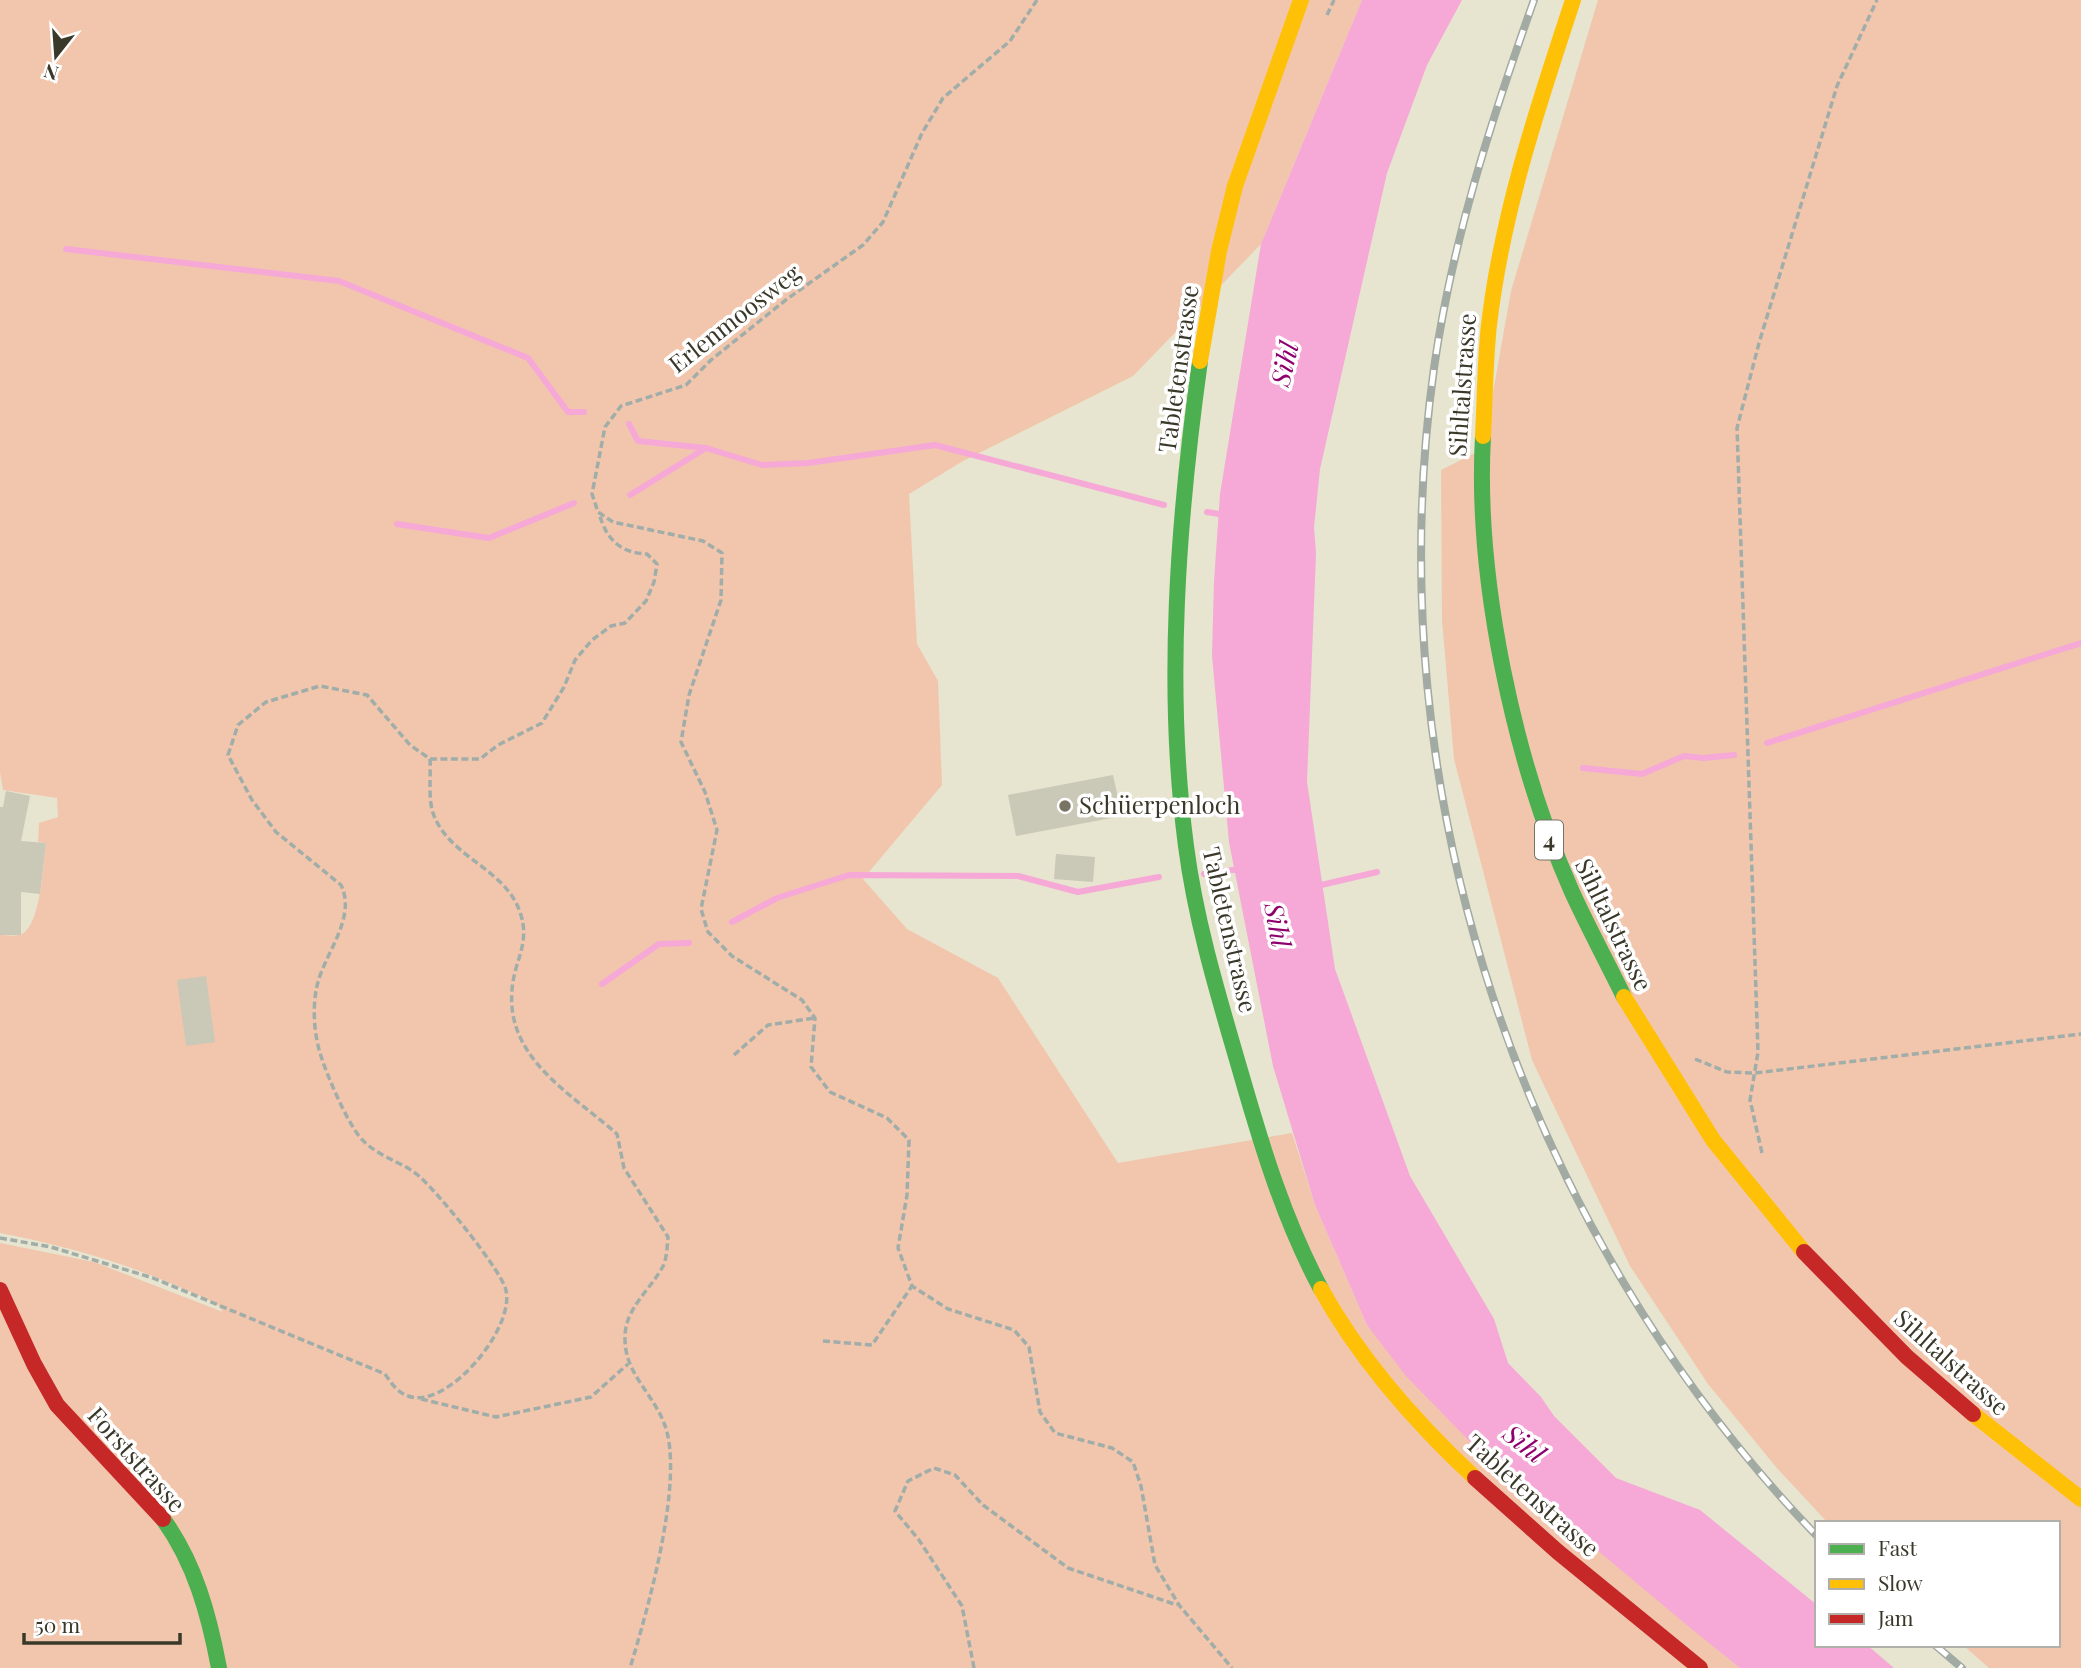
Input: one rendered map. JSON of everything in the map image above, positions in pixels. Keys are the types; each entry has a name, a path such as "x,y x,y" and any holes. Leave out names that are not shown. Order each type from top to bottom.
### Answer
{"street":[{"name":"Tabletenstrasse","path":"1301,0 1228,215 1204,338 1189,457 1175,643 1174,713 1187,853 1206,939 1229,1034 1268,1169 1310,1268 1345,1329 1420,1423 1480,1483 1700,1668"},
{"name":"Sihltalstrasse","path":"1573,0 1535,114 1505,230 1488,330 1481,419 1482,524 1492,617 1513,724 1538,810 1576,905 1626,1004 1697,1116 1766,1207 1833,1284 1906,1356 1992,1430 2081,1499"},
{"name":"Forststrasse","path":"0,1290 56,1403 86,1442 151,1505 178,1542 200,1583 209,1613 219,1668"}],"path":[{"name":"Erlenmoosweg","path":"598,512 592,494 605,426 621,406 686,385 711,360 776,307 863,245 883,222 922,133 943,98 1010,41 1037,0"},
{"path":"1762,1152 1751,1110 1758,1052 1737,428 1759,343 1837,86 1877,0"},
{"path":"409,1396 425,1397 441,1393 470,1368 507,1311 506,1289 453,1213 419,1175 378,1154 358,1134 321,1058 314,1026 317,985 345,914 346,894 341,886 276,832 251,800 228,755 238,725 266,702 320,686 367,695 410,745 430,759 480,759 498,745 542,723 565,687 575,660 592,640 611,626 625,623 646,601 654,582 657,564 648,554 632,553 617,546 604,532 598,512"},
{"path":"598,512 613,522 703,541 722,552 721,600 689,695 681,742 705,792 717,830 701,909 708,932 732,956 802,1000 814,1018 811,1067 830,1092 887,1118 909,1140 907,1195 898,1248 912,1286 948,1309 1014,1330 1029,1347 1040,1412 1055,1433 1112,1448 1133,1462 1141,1486 1155,1565 1180,1605 1232,1668"},
{"path":"430,759 433,813 459,851 497,878 519,910 525,942 512,990 520,1041 548,1077 617,1134 624,1168 668,1237 664,1266 632,1309 624,1336 628,1364 664,1423 671,1471 662,1540 630,1668"},
{"path":"734,1055 768,1025 814,1018"},
{"path":"1692,1057 1727,1072 1755,1073 2081,1034"},
{"path":"0,1238 51,1247 153,1278 385,1374 397,1390 409,1396 496,1417 591,1397 628,1364"},
{"path":"824,1342 872,1345 912,1286"},
{"path":"974,1668 962,1606 919,1540 895,1511 908,1481 934,1468 955,1475 983,1505 1068,1568 1180,1605"}],"shaded area":[{"path":"0,0 1362,0 1261,244 1133,376 963,461 909,494 917,644 938,681 942,785 863,879 907,929 998,978 1118,1163 1292,1133 1315,1205 1367,1325 1480,1452 1740,1668 0,1668 0,1243 94,1262 223,1312 217,1304 137,1270 84,1253 0,1233 0,935 22,934 33,919 40,893 46,843 38,842 39,823 58,817 57,798 3,790 0,772"},
{"path":"1598,0 2081,0 2081,1668 1989,1668 1965,1647 2060,1647 2060,1521 1826,1521 1776,1467 1708,1384 1630,1266 1532,1060 1454,759 1442,620 1441,470 1483,449 1511,291"}],"water":[{"name":"Sihl","path":"1362,0 1462,0 1427,65 1387,173 1320,469 1314,527 1316,553 1307,782 1335,969 1410,1176 1494,1319 1508,1363 1541,1397 1554,1416 1616,1478 1700,1510 1815,1603 1815,1647 1869,1647 1894,1668 1740,1668 1480,1452 1406,1376 1367,1325 1315,1205 1273,1066 1229,842 1212,655 1214,582 1220,494 1261,244"}],"building":[{"name":"Schüerpenloch","path":"1113,775 1122,816 1016,836 1008,795"},
{"path":"6,791 30,796 21,841 46,843 40,894 21,892 21,935 0,935 0,807 3,807"},
{"path":"1056,854 1095,857 1093,882 1054,879"},
{"path":"206,976 215,1042 186,1046 177,980"}],"waterway":[{"path":"66,249 339,281 528,358 568,412 584,412"},
{"path":"629,424 638,441 706,448"},
{"path":"630,495 706,448 762,465 808,463 935,445 1164,505"},
{"path":"397,524 489,538 574,503"},
{"path":"1207,512 1226,515"},
{"path":"1767,743 2081,643"},
{"path":"1583,768 1642,774 1684,756 1703,758 1734,755"},
{"path":"1204,874 1240,869"},
{"path":"1317,886 1377,872"},
{"path":"732,922 777,898 849,875 1018,876 1078,892 1159,877"},
{"path":"602,984 659,944 689,943"}],"railway":[{"path":"1534,0 1503,91 1462,228 1434,368 1421,527 1427,686 1451,843 1492,995 1550,1143 1624,1283 1713,1415 1815,1534"},
{"path":"1937,1647 1962,1668"}],"traffic: fast":[{"path":"1200,361 1180,542 1175,664 1176,725 1186,846 1210,962 1258,1131 1296,1238 1321,1289"},
{"path":"1483,436 1485,549 1492,609 1516,728 1551,841 1572,892 1624,997"},
{"path":"163,1519 184,1553 199,1590 219,1668"}],"traffic: slow":[{"path":"1200,361 1219,251 1235,186 1301,0"},
{"path":"1483,436 1489,325 1503,242 1534,120 1573,0"},
{"path":"1624,997 1713,1140 1804,1252"},
{"path":"1321,1289 1371,1366 1411,1413 1475,1478"},
{"path":"1973,1414 2081,1499"}],"traffic: jam":[{"path":"1804,1252 1907,1357 1973,1414"},
{"path":"0,1290 34,1364 57,1405 163,1519"},
{"path":"1475,1478 1558,1552 1700,1668"}],"place":[{"name":"Schüerpenloch","path":"1065,806"}]}
